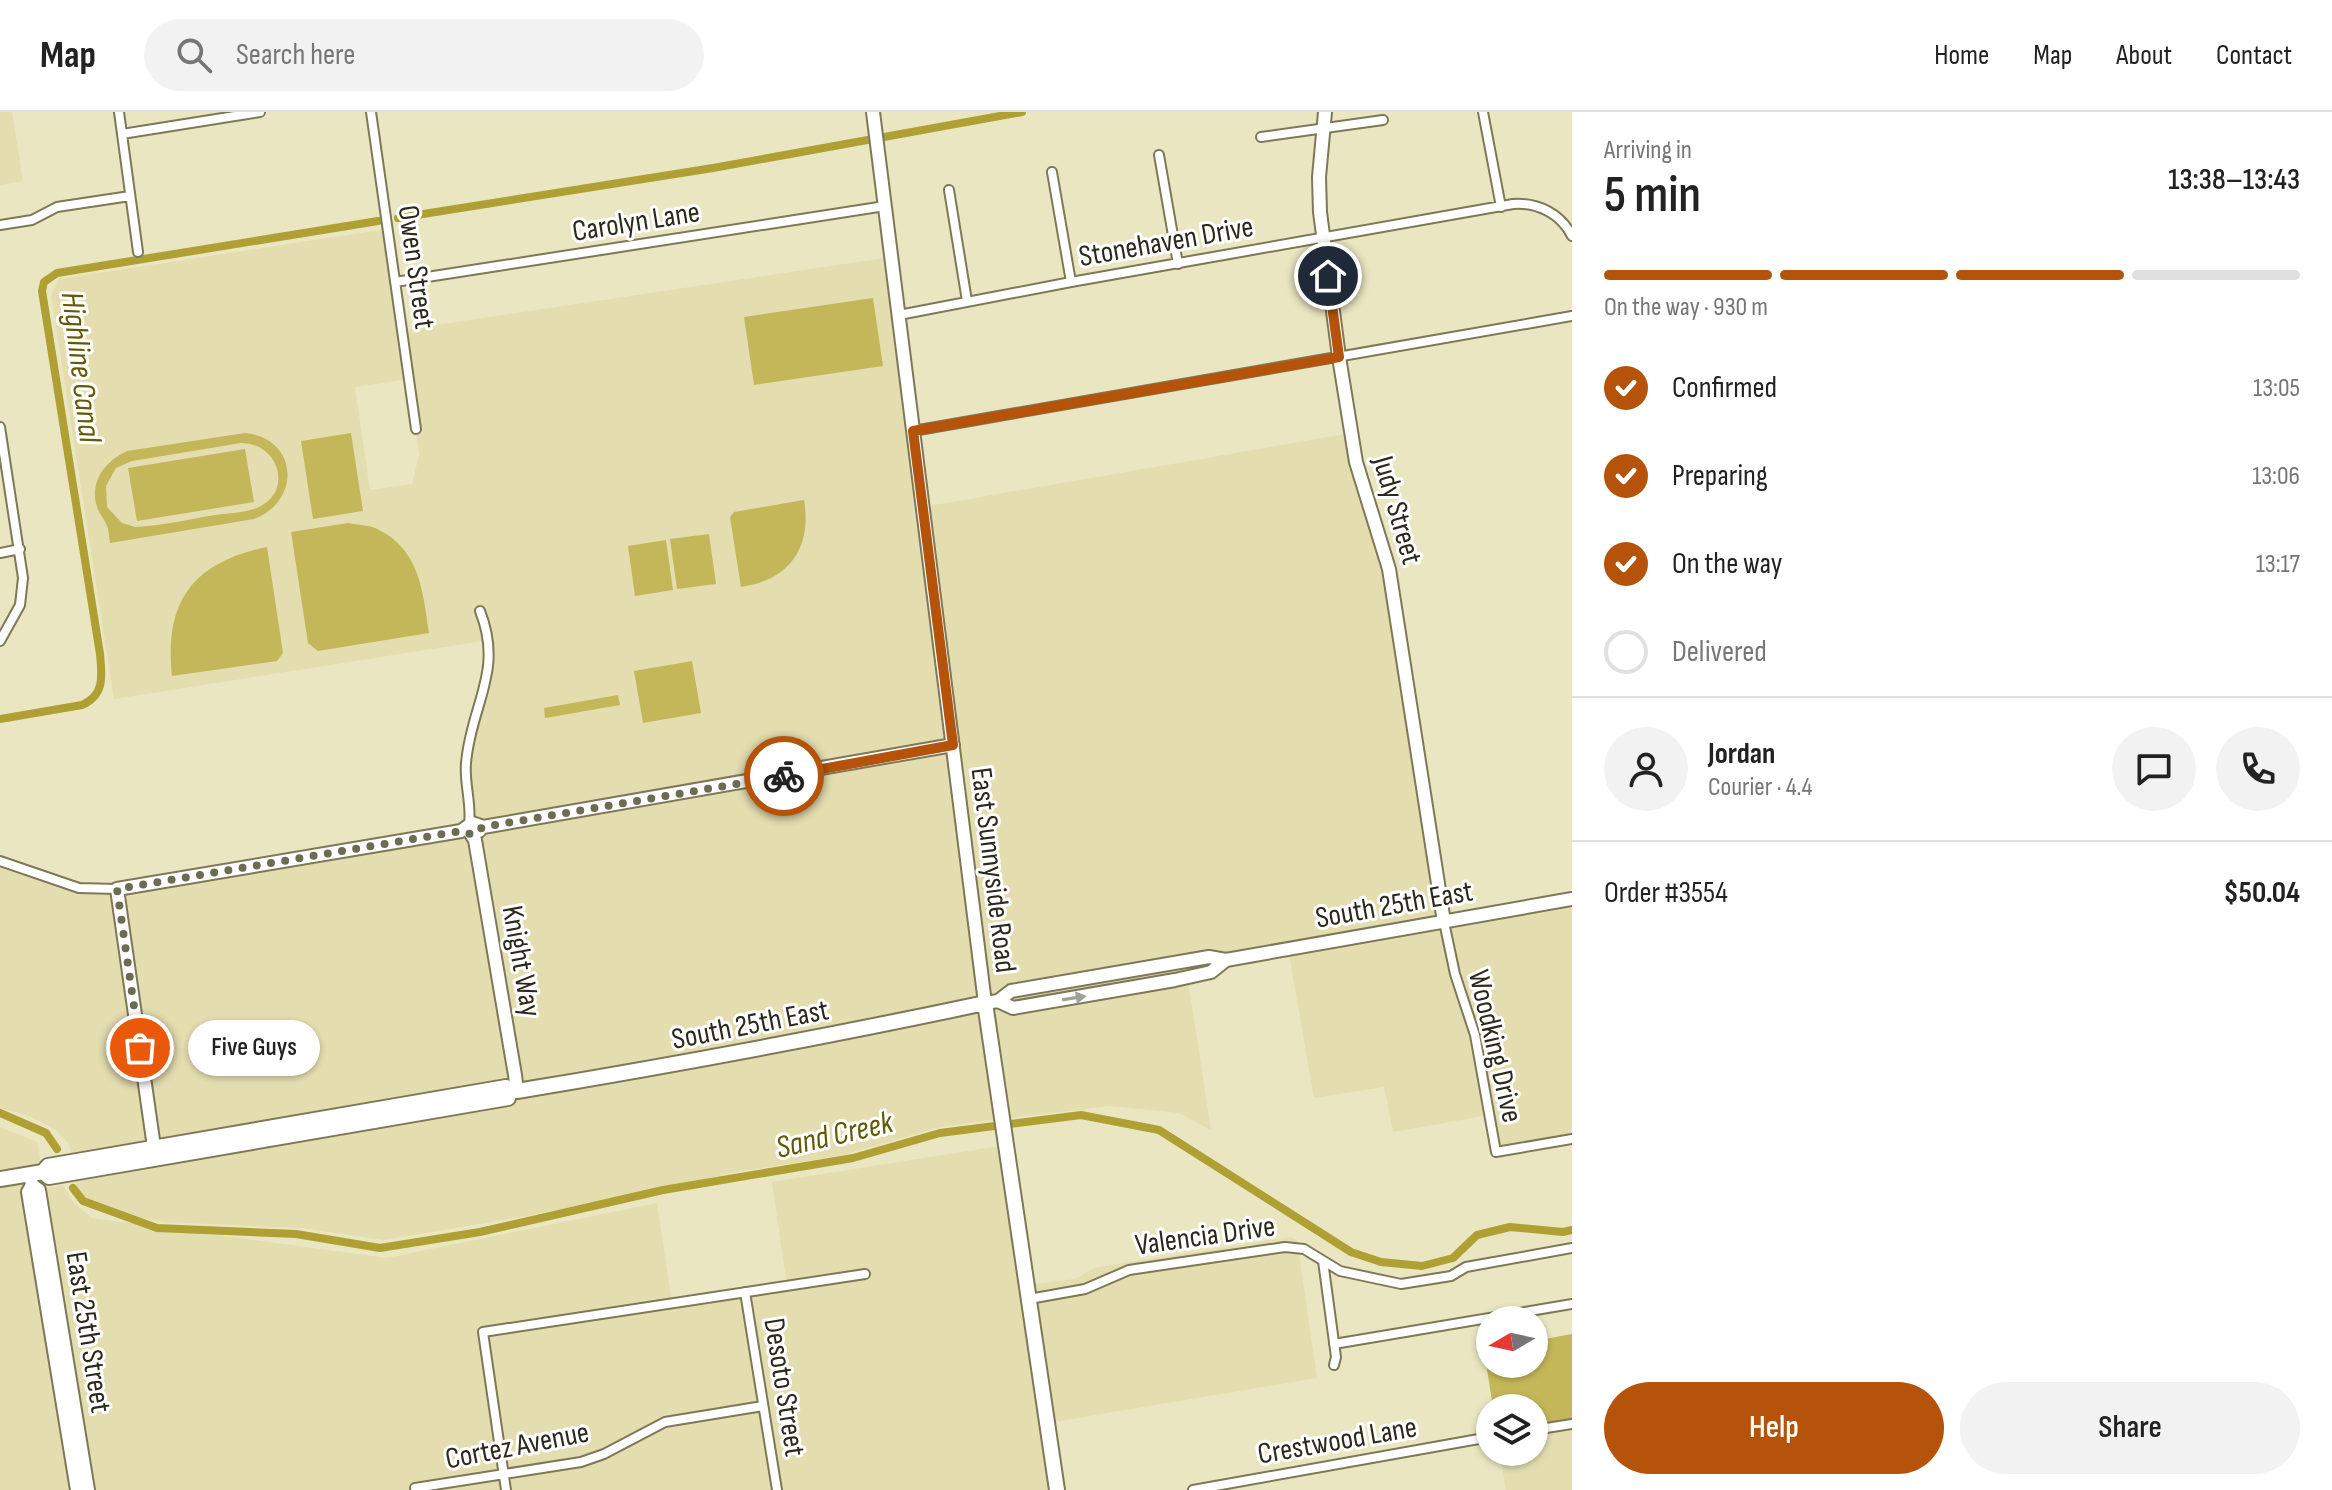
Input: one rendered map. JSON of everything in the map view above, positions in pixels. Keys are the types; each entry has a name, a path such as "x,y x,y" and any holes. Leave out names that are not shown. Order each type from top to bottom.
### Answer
{"main road":[{"name":"South 25th East","path":"0,1179 49,1177 187,1155 506,1087 514,1092 826,1037 992,1002"},
{"name":"East Sunnyside Road","path":"992,1002 1001,1119 1057,1490"},
{"name":"South 25th East","path":"35,1177 48,1166 213,1137 341,1121"},
{"path":"187,1155 188,1148 213,1137"}],"street":[{"path":"119,112 138,252"},
{"path":"122,134 260,112"},
{"name":"Owen Street","path":"371,112 416,429"},
{"name":"East Sunnyside Road","path":"873,112 953,745 992,1002"},
{"name":"Judy Street","path":"1325,112 1319,177 1323,238 1339,357 1356,462 1389,569 1444,922"},
{"path":"1483,112 1501,207"},
{"path":"1261,137 1383,120"},
{"path":"1159,155 1178,264"},
{"path":"1052,172 1071,282"},
{"path":"949,190 967,301"},
{"path":"0,225 32,220 57,207 130,196"},
{"name":"Stonehaven Drive","path":"899,315 1071,282 1524,204 1545,209 1570,224 1572,236"},
{"name":"Carolyn Lane","path":"395,282 885,206"},
{"path":"913,431 1572,316"},
{"path":"0,427 23,578 20,605 0,641"},
{"path":"0,553 20,549"},
{"name":"Knight Way","path":"480,611 488,632 490,652 466,762 473,829 514,1092"},
{"path":"0,861 79,888 117,889 953,745"},
{"path":"117,889 154,1147"},
{"name":"South 25th East","path":"992,1002 1011,991 1043,985 1209,957 1226,960 1572,899"},
{"name":"Woodking Drive","path":"1444,922 1455,974 1475,1035 1496,1152 1572,1139"},
{"name":"South 25th East","path":"992,1002 1013,1008 1116,992 1211,972 1226,960"},
{"name":"East 25th Street","path":"35,1177 28,1192 77,1490"},
{"name":"East 25th Street","path":"35,1177 88,1490"},
{"name":"Valencia Drive","path":"1029,1299 1085,1289 1129,1270 1285,1247 1304,1249 1340,1271 1401,1284 1451,1276 1466,1267 1572,1248"},
{"path":"1323,1260 1336,1357 1334,1365"},
{"path":"506,1490 483,1332 865,1274"},
{"name":"Desoto Street","path":"745,1292 777,1490"},
{"path":"1334,1344 1572,1304"},
{"name":"Cortez Avenue","path":"415,1488 594,1459 665,1422 763,1406"},
{"path":"1548,1428 1572,1424"},
{"name":"Crestwood Lane","path":"1193,1490 1476,1439"}],"shaded area":[{"path":"0,112 12,112 23,181 0,185"},
{"path":"387,229 402,330 891,257 923,507 1351,433 1378,532 1444,921 1572,899 1572,1139 1496,1152 1489,1115 1393,1132 1384,1087 1314,1098 1288,949 1186,967 1211,1130 1179,1113 1109,1106 944,1126 842,1155 736,1172 528,1216 383,1240 301,1228 163,1222 133,1216 86,1200 77,1186 69,1144 56,1130 31,1117 0,1108 0,861 79,888 117,889 474,829 466,762 487,677 489,640 114,699 51,295 59,279","holes":["409,379 419,455 412,484 370,490 355,387"]},
{"path":"873,298 883,366 754,385 744,317"},
{"path":"245,433 263,437 276,446 284,458 286,485 280,499 270,510 254,519 110,543 107,526 97,507 95,489 106,467 127,451","holes":["241,443 254,445 272,459 278,479 270,499 259,507 135,527 122,523 107,507 106,486 116,468 132,461"]},
{"path":"351,433 363,511 313,519 301,441"},
{"path":"245,449 254,502 137,521 128,468"},
{"path":"804,500 804,532 794,558 773,577 741,587 730,517 734,512"},
{"path":"348,523 376,528 403,549 417,574 429,633 318,651 308,643 291,532"},
{"path":"709,534 716,584 677,589 670,539"},
{"path":"666,540 673,590 635,596 628,546"},
{"path":"267,547 283,653 277,661 172,676 173,626 179,606 189,589 220,563"},
{"path":"692,661 701,713 643,723 634,671"},
{"path":"618,695 620,705 545,718 544,708"},
{"path":"0,1127 37,1142 43,1172 0,1178"},
{"path":"1006,1145 1027,1285 1075,1279 1097,1267 1292,1237 1297,1240 1317,1378 1048,1423 1057,1490 88,1490 39,1190 63,1185 73,1202 92,1218 387,1258 657,1203 672,1303 787,1286 772,1182"},
{"path":"26,1177 77,1490 0,1490 0,1181"},
{"path":"1572,1334 1572,1424 1548,1428 1548,1394 1491,1394 1488,1378 1548,1378 1548,1338"},
{"path":"1572,1424 1572,1490 1506,1490 1502,1466 1548,1466 1548,1428"}],"waterway":[{"name":"Highline Canal","path":"398,218 713,168 1022,112"},
{"name":"Highline Canal","path":"0,719 82,705 95,696 101,677 100,654 42,291 44,282 57,273 378,221"},
{"name":"Sand Creek","path":"0,1113 46,1133 57,1149"},
{"name":"Sand Creek","path":"73,1188 83,1201 157,1228 296,1234 380,1248 480,1232 663,1190 853,1158 940,1133 1081,1115 1159,1130 1351,1252 1381,1262 1422,1266 1453,1258 1477,1235 1510,1227 1563,1232 1572,1230"}],"way so far":[{"path":"140,1048 117,889 461,831 473,835 483,827 784,776"}],"place":[{"name":"Five Guys","path":"140,1048"}],"route":[{"path":"784,776 953,745 913,431 1339,357 1328,276"}]}
